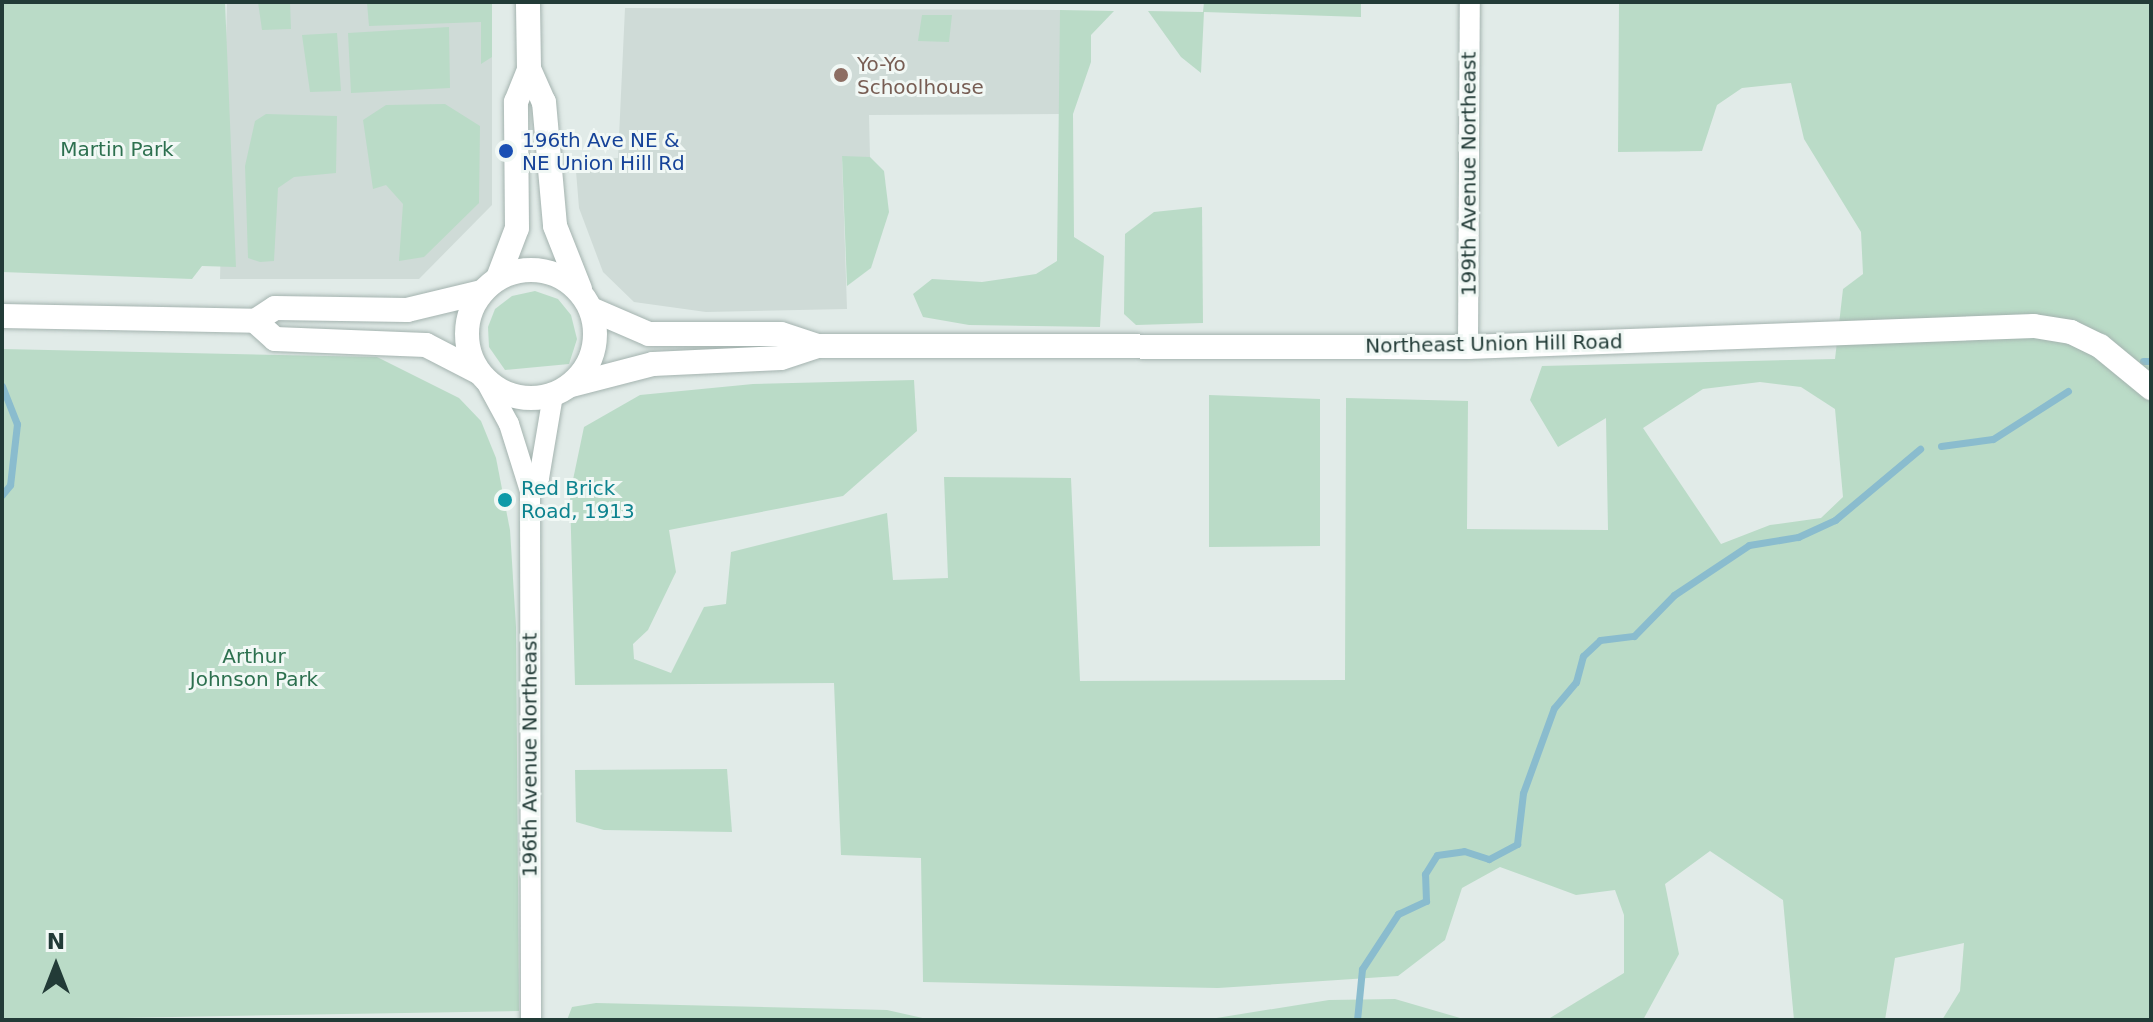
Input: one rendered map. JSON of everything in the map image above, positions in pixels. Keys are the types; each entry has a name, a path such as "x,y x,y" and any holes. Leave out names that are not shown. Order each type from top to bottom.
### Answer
{"street":[{"path":"481,376 466,331 517,228 516,102 529,69 528,2"},
{"name":"199th Avenue Northeast","path":"1468,347 1470,2"},
{"path":"255,321 275,339 426,345 517,397 562,391 594,351 587,302 555,226 547,187 544,102 529,69"},
{"path":"2,316 255,321 275,308 407,310 544,272 587,302"},
{"name":"Northeast Union Hill Road","path":"587,302 649,334 781,334 818,346 1468,347 2034,326 2100,346 2151,388"},
{"name":"Northeast Union Hill Road","path":"562,391 653,364 781,358 818,346"},
{"name":"196th Avenue Northeast","path":"481,376 509,424 530,491 531,1020"},
{"name":"196th Avenue Northeast","path":"530,491 539,478 543,426 562,391"}],"shaded area":[{"path":"227,2 492,2 492,205 419,279 220,279"},
{"path":"625,8 1060,10 1061,114 869,115 870,157 842,157 847,309 706,312 634,302 603,272 579,208 575,159 618,158"}],"green space":[{"name":"Martin Park","path":"2,2 225,2 236,267 202,266 192,279 2,272"},
{"path":"258,2 290,2 291,29 262,30"},
{"path":"492,2 492,57 481,64 481,22 369,26 367,3"},
{"path":"1204,2 1361,2 1361,17 1204,12 1201,73 1181,57 1148,11 1203,12"},
{"path":"1619,2 2151,2 2151,1020 1942,1020 1960,991 1964,943 1895,958 1885,1020 1794,1020 1783,900 1710,851 1665,884 1679,954 1643,1020 1481,1020 1550,1018 1624,973 1624,915 1615,890 1576,895 1500,867 1462,888 1445,940 1398,976 1218,988 923,982 921,858 841,855 834,683 575,685 570,494 584,427 640,395 753,384 914,380 917,431 843,496 669,530 676,572 648,630 633,644 634,659 671,673 704,607 726,604 731,552 887,513 893,580 948,578 944,477 1071,478 1080,681 1345,680 1346,398 1468,401 1467,529 1608,530 1606,418 1558,447 1530,400 1542,366 1835,359 1843,289 1863,274 1861,232 1804,139 1791,83 1742,88 1717,105 1702,151 1618,152","holes":["1760,382 1801,387 1835,409 1843,497 1821,518 1770,525 1721,544 1643,428 1703,389"]},
{"path":"1060,10 1114,11 1091,35 1091,62 1073,114 1074,237 1104,256 1100,327 969,325 923,317 913,294 932,279 982,282 1036,274 1057,261"},
{"path":"922,15 952,15 949,42 918,41"},
{"path":"449,27 450,88 351,93 348,33"},
{"path":"337,33 341,91 310,92 302,35"},
{"path":"445,104 480,126 479,203 424,257 399,261 403,204 386,185 373,189 363,120 386,105"},
{"path":"266,114 337,116 336,173 294,177 278,188 274,261 260,262 248,258 245,166 255,121"},
{"path":"842,156 870,157 884,171 889,212 871,268 847,286"},
{"path":"1202,207 1203,323 1136,325 1124,314 1125,234 1154,212"},
{"path":"535,291 558,299 571,315 577,339 569,364 505,370 489,347 488,327 495,309 512,296"},
{"name":"Arthur Johnson Park","path":"2,349 377,357 459,398 481,421 496,458 510,530 516,627 519,1011 2,1020"},
{"path":"1209,395 1320,399 1320,546 1209,547"},
{"path":"727,769 732,832 604,830 576,822 575,770"},
{"path":"1395,999 1467,1020 1204,1020 1329,1000"},
{"path":"596,1003 887,1010 927,1019 1049,1020 567,1020 572,1007"}],"waterway":[{"path":"2143,361 2151,361"},
{"path":"2,386 17,424 10,485 2,495"},
{"path":"1941,446 1993,439 2068,391"},
{"path":"1357,1020 1362,969 1398,914 1426,901 1425,874 1437,855 1464,851 1489,859 1517,844 1523,793 1554,708 1576,682 1583,656 1600,640 1634,636 1674,595 1749,545 1798,537 1835,520 1920,449"}],"place":[{"name":"Yo-Yo Schoolhouse","path":"841,75"},
{"name":"196th Ave NE & NE Union Hill Rd","path":"506,151"},
{"name":"Red Brick Road, 1913","path":"505,500"}]}
